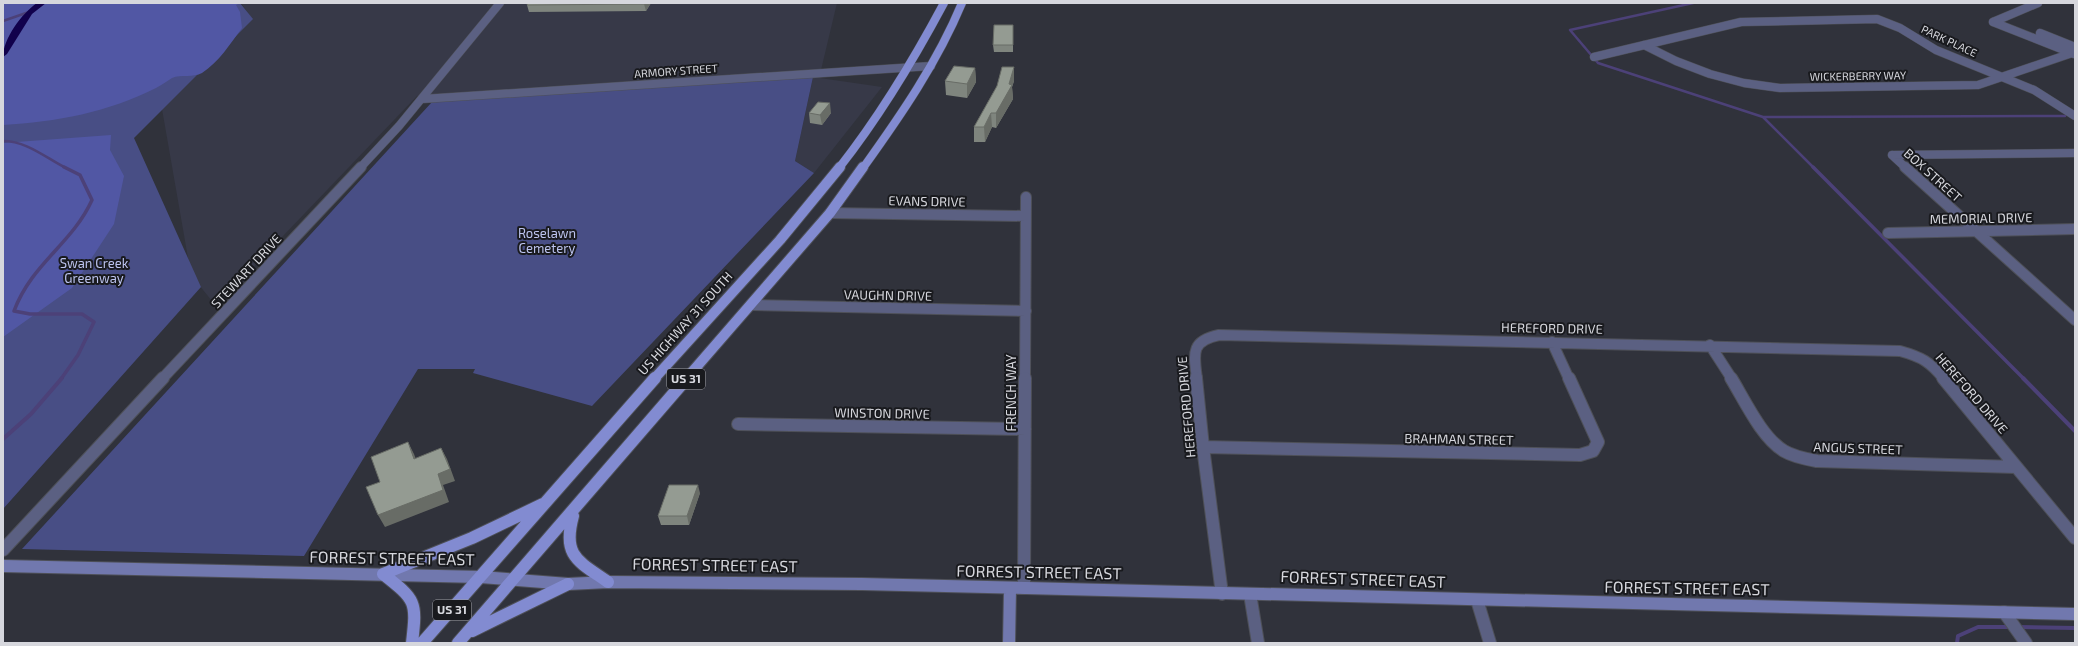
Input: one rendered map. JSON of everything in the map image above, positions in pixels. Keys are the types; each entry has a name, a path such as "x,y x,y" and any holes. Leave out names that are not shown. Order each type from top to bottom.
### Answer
{"main road":[{"name":"US HIGHWAY 31 SOUTH","path":"422,643 547,503 620,417 753,270 834,173 868,130 910,68 944,3"},
{"name":"US 31","path":"462,638 575,510 830,213 882,144 931,66 948,36 962,3"},
{"path":"412,643 416,609 412,597 383,574 472,538 547,503"},
{"path":"575,510 567,532 568,547 575,559 608,582"},
{"name":"FORREST STREET EAST","path":"3,566 481,577 568,584 608,582 862,584 1010,589 1024,588 2075,614"},
{"path":"462,638 568,584"},
{"path":"1010,589 1010,643"}],"street":[{"name":"STEWART DRIVE","path":"3,550 422,99 500,3"},
{"path":"2038,3 1993,22 2074,51"},
{"name":"PARK PLACE","path":"1594,57 1740,22 1877,19 1894,25 1940,52 2002,76 2046,97 2075,116"},
{"path":"2002,19 2074,51"},
{"name":"WICKERBERRY WAY","path":"1644,45 1682,65 1734,82 1762,87 1978,85 2074,51"},
{"name":"ARMORY STREET","path":"422,99 931,66"},
{"name":"BOX STREET","path":"2075,153 1892,155 1974,231 2075,320"},
{"name":"FRENCH WAY","path":"1024,588 1026,197"},
{"name":"EVANS DRIVE","path":"830,213 1025,216"},
{"name":"MEMORIAL DRIVE","path":"1888,233 2075,229"},
{"name":"VAUGHN DRIVE","path":"750,305 1026,311"},
{"name":"HEREFORD DRIVE","path":"1222,594 1203,447 1194,354 1197,344 1206,337 1227,335 1900,350 1918,356 1932,365 1985,427 2075,538"},
{"name":"BRAHMAN STREET","path":"1203,447 1566,456 1580,455 1593,451 1598,442 1594,430 1552,342"},
{"name":"ANGUS STREET","path":"1710,345 1770,439 1780,450 1798,458 1817,462 2016,467"},
{"name":"WINSTON DRIVE","path":"738,424 1025,429"},
{"path":"1250,594 1258,643"},
{"path":"1477,600 1490,643"},
{"path":"2004,612 2026,643"}],"shaded area":[{"path":"3,3 240,3 236,5 240,12 242,28 219,58 202,73 172,78 158,87 138,96 82,114 23,124 3,125"},
{"path":"241,3 837,3 821,70 417,96 216,306 191,275 162,109 252,19"},
{"path":"813,77 882,87 814,173 795,161"},
{"path":"111,135 110,150 124,176 114,224 72,288 3,337 3,143"}],"green space":[{"name":"Swan Creek Greenway","path":"3,3 240,3 253,19 134,138 201,287 3,509"},
{"name":"Roselawn Cemetery","path":"813,77 795,161 814,173 592,406 473,373 475,369 418,369 304,556 22,549 432,102"}],"building":[{"path":"528,3 645,3 527,5"},
{"path":"994,25 1013,25 1013,45 993,45"},
{"path":"954,66 975,68 967,84 945,81"},
{"path":"1002,67 1014,67 1009,84 1012,85 996,113 991,113 984,127 974,127 997,86"},
{"path":"818,102 830,103 820,115 809,113"},
{"path":"408,442 414,459 441,448 450,469 438,474 443,490 378,515 366,487 380,482 371,457"},
{"path":"669,485 698,485 687,516 658,516"}],"waterway":[{"path":"3,54 29,12 42,3"},
{"path":"1693,3 1570,30 1598,63 1763,117"},
{"path":"3,21 29,12"},
{"path":"1763,117 2065,116"},
{"path":"1763,117 1813,167"},
{"path":"3,141 28,147 66,168"},
{"path":"1813,167 2024,379"},
{"path":"61,379 78,355 94,322 82,314 30,314 14,311 31,280 41,266 74,229 92,200 80,175 66,168"},
{"path":"3,439 31,414 62,378"},
{"path":"2023,378 2075,431"},
{"path":"1957,643 1958,636 1978,627 2010,627"},
{"path":"2018,627 2075,628"}]}
